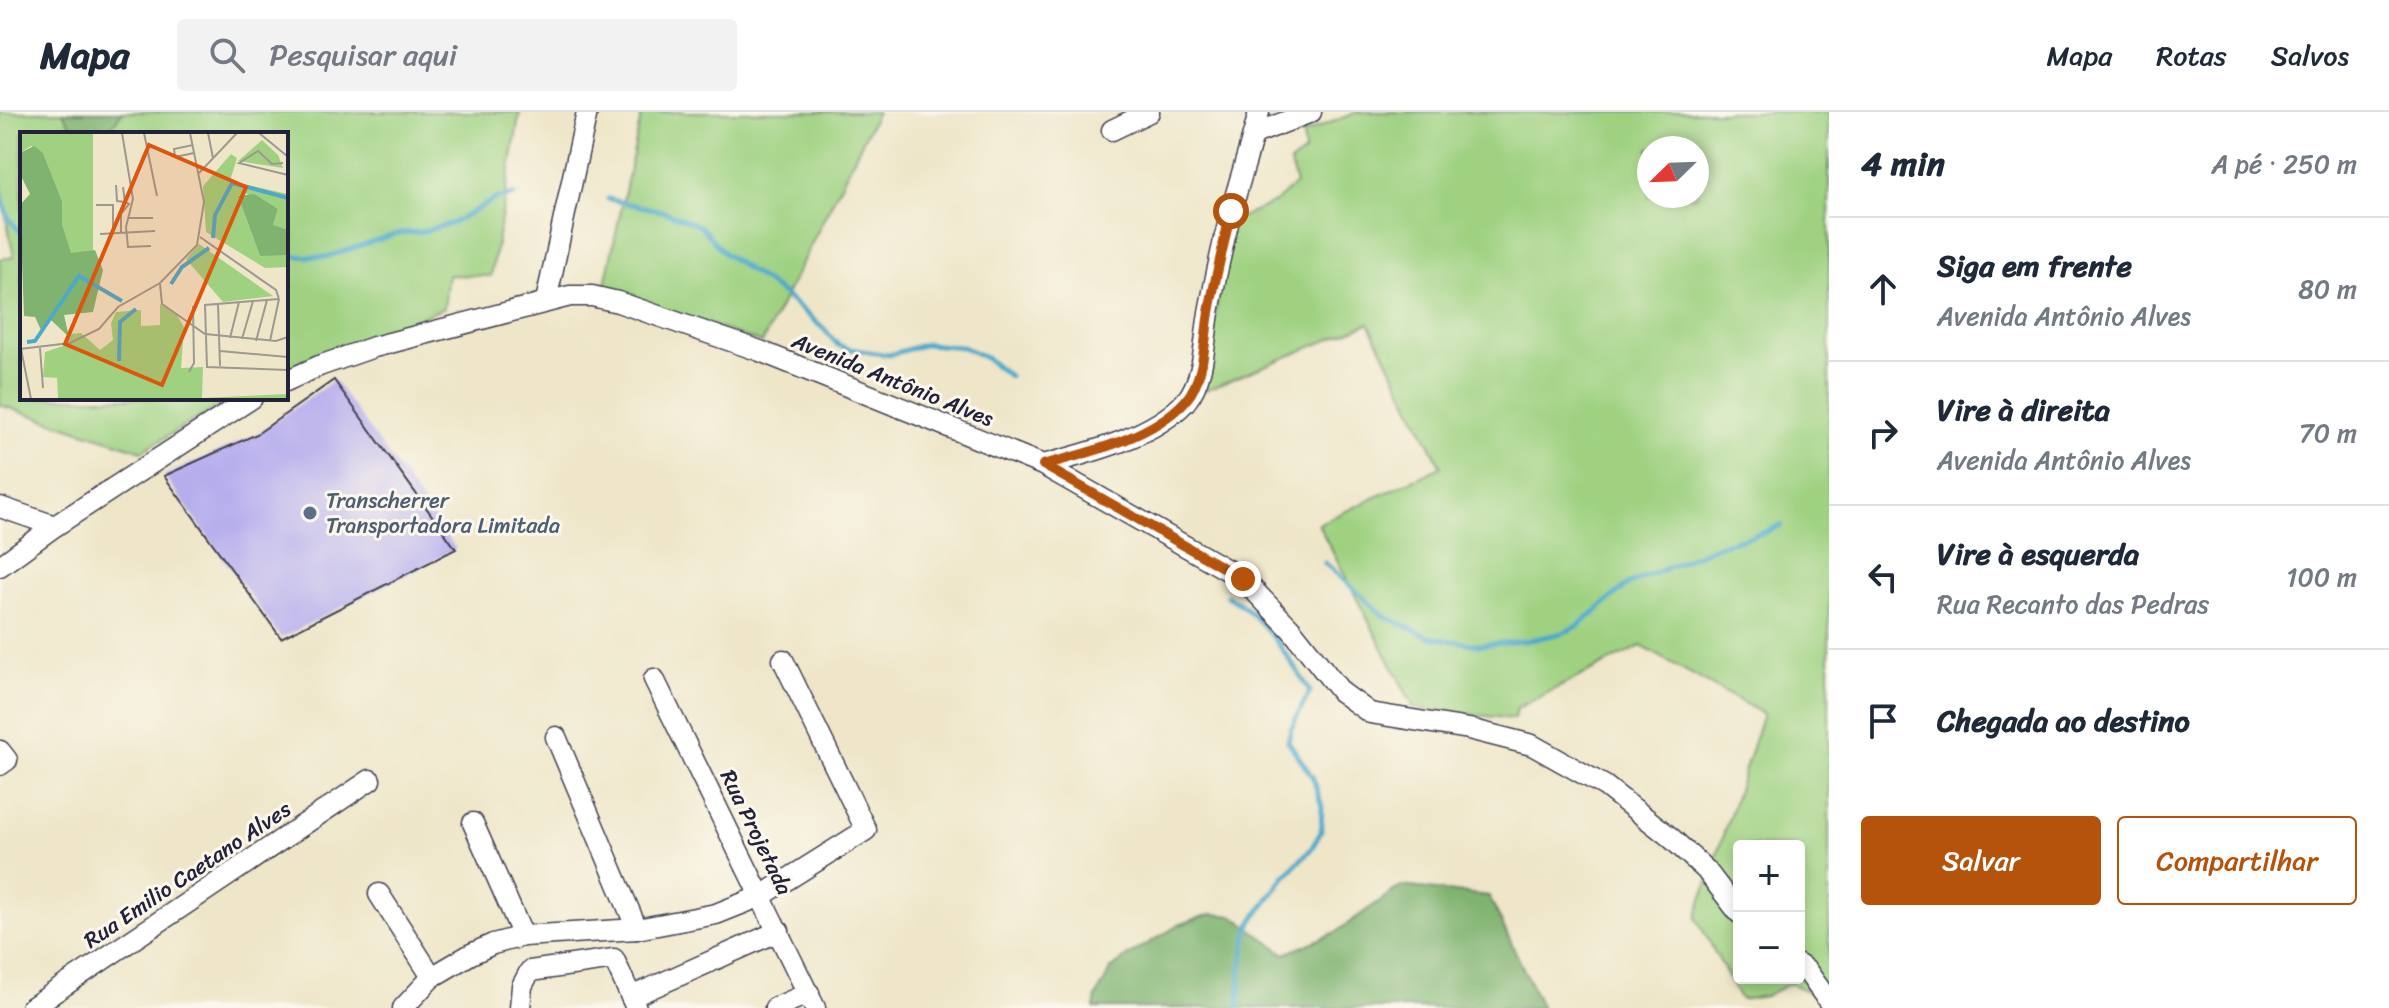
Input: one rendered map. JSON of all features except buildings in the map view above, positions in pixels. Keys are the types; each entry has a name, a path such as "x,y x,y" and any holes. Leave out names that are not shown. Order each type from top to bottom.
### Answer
{"street":[{"path":"546,301 587,112"},
{"path":"1112,130 1149,112"},
{"path":"1043,465 1103,448 1153,426 1187,399 1196,383 1231,211 1259,112"},
{"path":"1254,134 1311,112"},
{"name":"Avenida Antônio Alves","path":"288,380 374,347 570,296 592,296 618,302 760,351 1043,465 1243,579 1291,629 1341,692 1370,713 1469,729 1532,745 1605,786 1706,870 1738,912"},
{"path":"0,566 55,526 249,400"},
{"path":"0,507 55,526"},
{"path":"403,1008 432,977 493,944 523,936 637,929 716,914 761,896 866,830 783,660"},
{"name":"Rua Projetada","path":"654,679 812,1001"},
{"path":"556,737 637,929"},
{"path":"0,751 7,760 0,765"},
{"name":"Rua Emilio Caetano Alves","path":"31,1008 370,780"},
{"path":"473,823 523,936"},
{"path":"379,894 432,977"},
{"path":"520,1008 522,986 530,971 614,959 633,1002 779,931"},
{"path":"1805,970 1829,1002"},
{"path":"775,1008 812,1001"}],"green space":[{"path":"0,112 63,112 74,132 20,132 20,400 230,400 142,451 0,405 0,259 14,257 0,187"},
{"path":"63,112 122,112 107,132 74,132"},
{"path":"122,112 520,112 491,276 448,275 444,308 288,370 288,132 107,132"},
{"path":"642,112 877,112 762,343 604,289"},
{"path":"1357,112 1829,112 1829,1002 1792,984 1805,984 1805,840 1733,840 1733,984 1788,984 1766,996 1741,1000 1696,918 1763,714 1641,646 1517,708 1514,719 1414,708 1318,524 1441,467 1369,323 1204,391 1228,223 1275,202 1296,184 1290,163 1305,152 1303,134"},
{"path":"1401,886 1489,896 1542,1008 1094,1008 1096,997 1111,969 1179,925 1211,914 1234,916 1285,954 1336,932"}],"waterway":[{"path":"0,182 8,216 20,231"},
{"path":"288,256 326,257 399,233 420,232 453,223 497,198 514,195"},
{"path":"608,199 666,212 700,226 724,253 783,294 838,345 889,355 926,344 963,347 986,358 1009,376"},
{"path":"1325,563 1384,616 1429,637 1478,645 1525,641 1563,633 1578,626 1627,585 1720,545 1781,525"},
{"path":"1227,596 1263,625 1310,691 1288,741 1313,778 1322,806 1321,832 1311,849 1284,877 1248,931 1240,974 1239,1008"}],"place":[{"name":"Transcherrer Transportadora Limitada","path":"310,513"}],"route":[{"path":"1231,211 1196,383 1187,399 1153,426 1103,448 1043,465 1243,579"}]}
